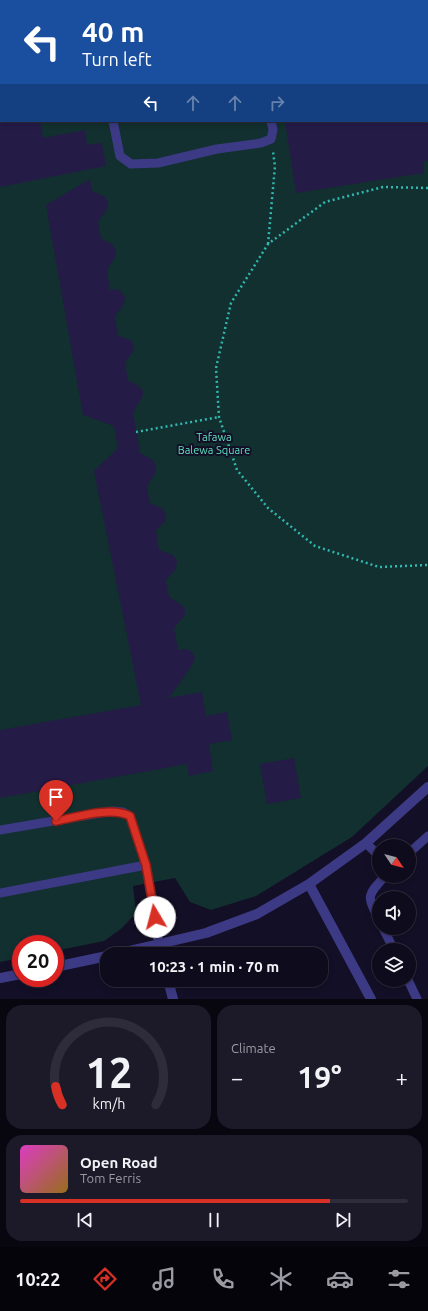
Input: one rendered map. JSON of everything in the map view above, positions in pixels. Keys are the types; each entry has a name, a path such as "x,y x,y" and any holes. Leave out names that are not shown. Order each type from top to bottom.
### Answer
{"street":[{"path":"166,947 257,914 309,884 366,843 428,788"},
{"path":"309,884 371,999"},
{"path":"64,965 100,957"},
{"path":"0,978 12,976"},
{"path":"170,987 173,999"}],"lane":[{"path":"113,122 120,156 131,164 158,164 217,149 261,143 271,140 273,130 271,122"},
{"path":"0,830 112,811 123,812 130,816 146,865 160,947"},
{"path":"416,847 428,836"},
{"path":"366,843 372,849"},
{"path":"0,893 146,865"},
{"path":"372,891 379,883"},
{"path":"372,892 369,899 372,905"},
{"path":"411,987 417,999"}],"path":[{"path":"268,244 275,166 271,140"},
{"path":"428,188 382,187 325,202 268,244 231,304 216,368 219,417 237,470 268,508 315,546 379,567 428,565"},
{"path":"136,432 219,417"}],"green space":[{"name":"Tafawa Balewa Square","path":"0,122 428,122 428,766 352,837 256,896 211,910 190,902 175,878 133,886 136,913 122,928 104,941 64,949 64,935 12,935 12,960 0,962"}],"building":[{"path":"0,122 40,122 43,138 85,130 87,145 102,143 106,166 0,187"},
{"path":"285,122 428,122 428,161 423,162 424,173 296,193"},
{"path":"90,179 92,191 106,197 108,203 107,209 98,222 101,238 113,245 116,250 115,257 107,270 110,290 118,289 125,297 124,304 115,316 118,336 131,340 134,346 133,352 125,363 128,380 140,387 143,392 142,398 133,412 140,453 153,460 156,466 156,472 147,486 150,503 163,509 166,515 165,521 156,531 159,550 173,555 177,561 176,569 166,580 169,597 182,605 185,609 185,615 174,628 178,650 186,649 192,652 195,657 193,664 169,698 202,692 206,716 227,712 232,740 209,744 213,771 189,776 187,764 0,798 0,730 141,705 94,471 118,448 114,426 83,415 46,205"},
{"path":"294,758 301,798 267,804 260,764"}],"route":[{"path":"56,821 112,811 123,812 130,816 146,865 155,917"}]}
